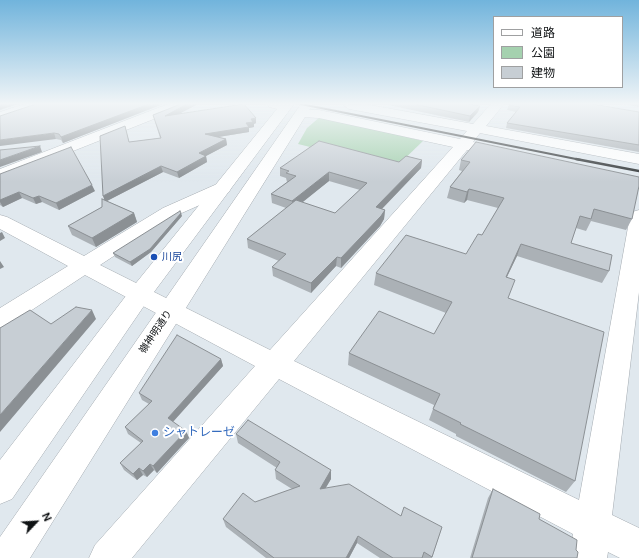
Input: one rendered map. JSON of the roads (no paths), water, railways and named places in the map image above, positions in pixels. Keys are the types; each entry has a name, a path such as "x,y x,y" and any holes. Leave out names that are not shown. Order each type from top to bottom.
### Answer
{"street":[{"path":"0,175 115,130"},
{"path":"1,486 140,294 223,188 276,130"},
{"name":"嶺神明通り","path":"0,556 51,491 170,311 282,130"},
{"path":"108,558 478,130"},
{"path":"510,130 639,159"},
{"path":"29,148 66,142 68,149"},
{"path":"0,319 169,212 223,188"},
{"path":"590,541 639,216"},
{"path":"0,221 86,265 170,311 275,364 590,541 639,548"},
{"path":"8,558 51,491"}],"railway":[{"path":"431,130 576,159"},
{"path":"576,159 639,171"},
{"path":"576,159 581,160"}],"place":[{"name":"川尻","path":"154,257"},
{"name":"シャトレーゼ","path":"155,433"}]}
